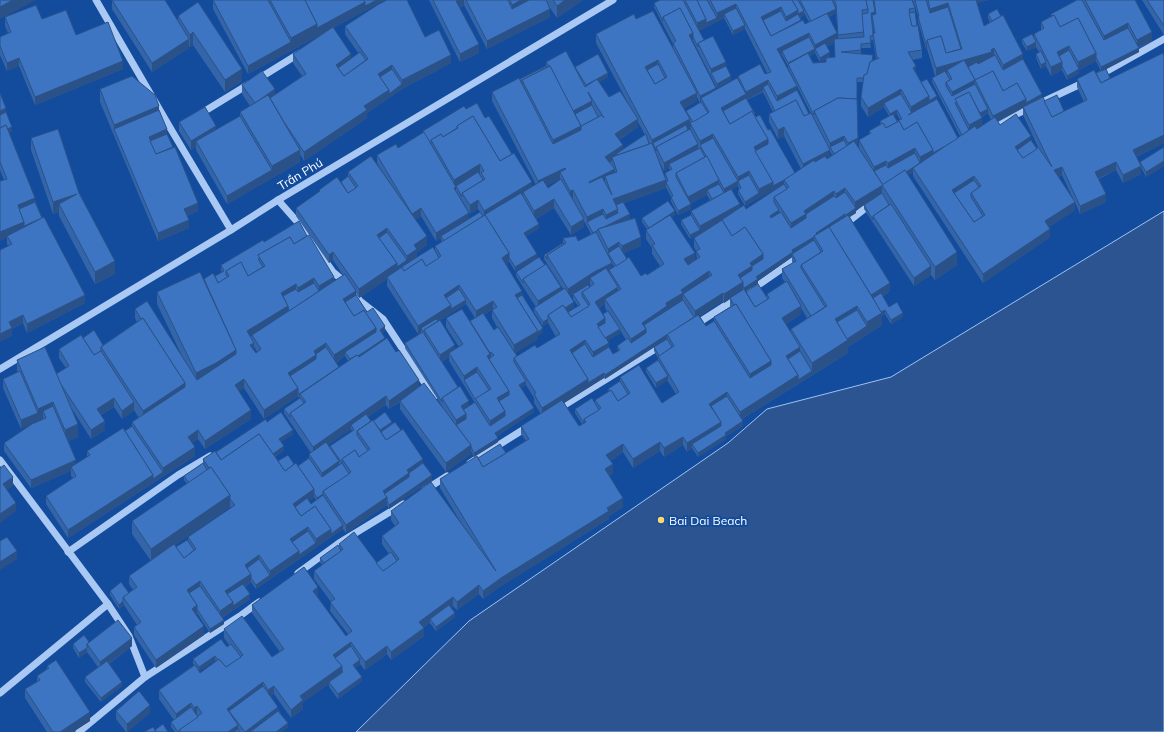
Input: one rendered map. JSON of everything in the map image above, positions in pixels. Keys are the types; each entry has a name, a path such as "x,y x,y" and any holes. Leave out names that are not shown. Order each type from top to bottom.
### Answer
{"street":[{"path":"96,0 172,132 232,230"},
{"name":"Trần Phú","path":"0,369 232,230 278,200 613,0"},
{"path":"981,130 1111,69 1164,39"},
{"path":"192,119 306,50"},
{"path":"172,132 179,127"},
{"path":"278,200 300,224 333,272 344,280 360,301 383,319 440,406"},
{"path":"838,228 849,222 875,201"},
{"path":"690,327 757,285 804,253"},
{"path":"549,414 663,344"},
{"path":"461,468 535,423"},
{"path":"68,552 178,475 216,452"},
{"path":"470,453 475,459"},
{"path":"0,460 108,604 129,636 145,677"},
{"path":"420,493 454,472"},
{"path":"290,580 339,543 407,501"},
{"path":"79,732 145,677 240,616 265,598"},
{"path":"0,693 108,604"}],"water":[{"path":"1164,211 1164,732 356,732 469,621 728,443 767,409 891,377"}],"building":[{"path":"0,0 13,0 0,7"},
{"path":"112,0 165,0 189,39 152,63"},
{"path":"213,0 268,0 291,42 248,66"},
{"path":"270,0 305,0 317,24 291,38"},
{"path":"305,0 363,0 365,2 317,28 317,24"},
{"path":"363,0 377,0 365,6 365,2"},
{"path":"387,0 407,0 425,37 439,30 451,55 402,80 392,65 378,74 389,90 364,106 367,110 304,152 270,98 306,74 293,54 333,27 351,54 336,65 344,76 368,59 345,26"},
{"path":"433,0 458,0 456,1 479,44 460,54"},
{"path":"466,0 508,0 512,9 529,0 546,0 550,9 487,41"},
{"path":"510,0 521,0 512,5"},
{"path":"553,0 565,0 557,6"},
{"path":"660,0 683,0 704,40 698,43 698,47 693,37 693,33 680,8 663,17 663,21 654,3"},
{"path":"685,0 697,0 706,19 697,23"},
{"path":"697,0 707,0 717,18 706,23 706,19"},
{"path":"710,0 792,0 798,10 786,17 781,7 761,17 771,36 803,20 805,24 827,13 837,33 815,45 809,33 777,49 797,86 777,96 768,80 746,92 738,76 760,64 765,74 771,72 736,4 717,13"},
{"path":"792,0 798,0 804,11 798,14 798,10"},
{"path":"800,0 832,0 836,9 811,21"},
{"path":"834,0 866,0 868,9 862,10 864,32 838,35 836,4"},
{"path":"866,0 873,0 875,12 871,13 873,36 870,36 871,43 861,44 861,50 841,52 873,55 867,74 864,75 864,78 857,78 857,99 838,98 814,111 814,115 788,64 808,53 813,63 826,62 826,58 835,57 834,39 864,37 862,14 868,13"},
{"path":"874,0 912,0 915,8 909,9 912,26 918,25 922,50 908,52 916,66 913,68 929,96 911,107 901,89 868,108 861,97 864,75 867,74 870,62 879,58 877,58 873,33 875,33 872,15 876,14"},
{"path":"915,0 926,0 930,13 948,7 961,49 946,53 941,36 927,40 926,45"},
{"path":"928,0 976,0 984,26 1003,15 1023,54 1003,65 994,48 991,50 992,52 936,68 927,40 941,36 946,53 962,49 948,3 930,9"},
{"path":"1077,0 1082,0 1104,40 1128,28 1139,48 1101,67 1096,57 1096,53 1078,18 1060,27 1054,15 1052,16 1051,14"},
{"path":"1085,0 1135,0 1152,32 1137,40 1128,23 1104,36"},
{"path":"1147,0 1164,0 1164,26"},
{"path":"198,2 242,69 225,80 193,32 190,35 178,16"},
{"path":"36,5 42,19 66,10 76,35 108,22 123,61 35,97 19,58 7,63 0,46 0,37 11,32 5,17"},
{"path":"680,8 693,33 689,35 716,88 700,96 673,43 676,41 663,17"},
{"path":"736,8 745,25 733,31 724,14"},
{"path":"997,9 1001,16 992,21 988,14"},
{"path":"653,11 697,93 680,102 690,119 652,140 596,34 634,14 636,19","holes":["658,60 667,77 655,84 645,67"]},
{"path":"781,11 786,21 798,14 801,20 771,36 763,20"},
{"path":"915,12 917,26 912,26 909,13"},
{"path":"1054,15 1060,27 1078,18 1096,53 1078,62 1069,46 1057,52 1062,62 1051,67 1034,34 1044,28 1041,22"},
{"path":"1032,34 1036,42 1027,47 1022,39"},
{"path":"713,36 726,62 711,69 698,43"},
{"path":"809,37 815,49 788,63 782,51"},
{"path":"825,43 830,52 820,58 815,49"},
{"path":"1069,50 1079,69 1067,76 1059,56"},
{"path":"566,51 585,87 597,79 609,97 620,91 638,119 615,134 623,145 605,157 615,169 589,183 602,177 612,195 605,176 617,172 612,157 652,143 666,180 613,199 618,209 606,215 603,209 587,217 573,190 570,191 560,172 566,169 565,168 538,181 492,92 519,78 553,144 581,130 581,126 602,115 604,118 588,92 592,101 573,111 550,66 546,62"},
{"path":"1041,51 1046,62 1041,65 1036,54"},
{"path":"360,52 366,60 344,76 338,68"},
{"path":"1163,53 1164,135 1133,150 1141,166 1123,175 1116,162 1095,172 1106,194 1080,206 1062,167 1054,170 1075,202 1045,221 1050,229 983,274 913,168 975,126 977,129 995,117 1000,125 1016,114 1031,136 1015,147 1023,158 1038,147 1052,167 1023,107 1043,97 1052,117 1087,100 1077,79 1094,70 1101,83","holes":["974,176 981,186 971,193 985,215 974,222 952,190"]},
{"path":"598,54 608,73 586,85 575,67"},
{"path":"995,55 1003,70 1023,59 1042,94 1026,103 1026,99 1017,83 1003,91 993,71 975,80 968,67 977,62 978,64"},
{"path":"964,60 975,80 952,92 946,82 952,79 947,70"},
{"path":"658,64 665,78 655,84 647,70"},
{"path":"546,66 547,67 522,80 522,84 520,79"},
{"path":"550,66 581,126 553,140 522,80"},
{"path":"726,66 731,76 717,84 711,73"},
{"path":"392,69 402,84 389,94 389,90 380,77"},
{"path":"1106,69 1110,78 1101,83 1096,73"},
{"path":"262,71 275,89 255,103 242,85"},
{"path":"945,71 950,80 946,82 946,86 952,96 975,84 988,109 980,113 969,92 955,99 957,102 955,103 969,130 962,135 932,78"},
{"path":"993,71 1003,91 1017,83 1026,99 993,116 975,80"},
{"path":"132,76 155,95 159,106 114,125 100,89"},
{"path":"737,78 746,94 721,108 730,124 752,111 768,139 754,147 773,182 759,189 749,171 738,177 713,134 700,141 690,123 709,112 701,98"},
{"path":"927,79 937,96 929,101 929,96 921,82"},
{"path":"768,84 777,101 797,90 809,114 804,116 796,100 775,111 763,87"},
{"path":"969,92 982,118 969,125 955,99"},
{"path":"0,93 6,108 0,111"},
{"path":"901,94 912,113 937,99 958,138 933,153 933,150 917,122 904,130 899,121 886,128 880,121 893,114 897,121 902,119 897,110 890,114 884,103"},
{"path":"268,95 300,150 272,166 240,112"},
{"path":"1057,95 1064,111 1052,117 1044,101"},
{"path":"746,98 755,114 754,115 752,111 730,124 723,111"},
{"path":"838,98 857,99 858,138 848,143 844,136 830,143 814,111"},
{"path":"796,100 804,116 811,113 830,150 803,164 784,127 778,130 769,114"},
{"path":"701,102 708,113 693,122 686,111"},
{"path":"477,103 485,118 489,116 512,154 500,161 473,116 443,137 441,134 431,140 431,145 423,131 464,106 466,109"},
{"path":"592,105 598,117 581,126 575,114"},
{"path":"205,107 216,126 191,141 179,122"},
{"path":"159,110 167,129 149,137 156,154 175,147 198,203 184,209 189,220 158,233 114,129"},
{"path":"6,112 12,127 7,129 6,125 0,128 0,115"},
{"path":"760,115 768,130 770,129 795,173 773,186 773,182 755,151 768,144 768,139 755,117"},
{"path":"240,116 272,170 227,196 196,141"},
{"path":"473,116 500,161 514,153 532,182 484,211 478,200 470,205 462,193 485,179 481,173 484,171 480,164 454,180 431,140 441,134 443,137 458,128 457,126"},
{"path":"899,121 904,130 917,122 933,150 920,157 915,148 888,163 886,161 874,167 859,140 871,133 869,131 883,123 886,128"},
{"path":"6,125 35,198 18,205 24,222 0,232 0,181 7,179 0,162 0,128"},
{"path":"686,125 688,130 656,147 656,151 653,143"},
{"path":"58,129 79,193 115,261 95,272 59,204 77,194 53,202 31,138"},
{"path":"690,129 698,144 664,163 656,147"},
{"path":"424,132 456,187 454,188 469,213 436,233 421,208 412,214 377,155 396,144 398,148"},
{"path":"167,134 173,147 156,154 150,141"},
{"path":"646,134 649,144 617,155 616,154"},
{"path":"713,138 738,181 724,189 700,145"},
{"path":"844,140 847,146 834,154 830,147"},
{"path":"1031,140 1037,149 1023,158 1017,150"},
{"path":"854,141 883,185 855,202 845,188 836,194 834,191 804,211 806,214 791,223 774,197 789,187 784,180 814,160 815,162 825,156 827,159"},
{"path":"1164,147 1164,161 1146,172 1140,162"},
{"path":"700,148 705,157 676,173 676,177 691,204 678,211 671,197 673,196 666,182 668,181 665,173 672,169 669,164"},
{"path":"915,153 920,163 906,172 905,170 883,185 874,171 886,165 888,168"},
{"path":"371,156 427,236 414,245 417,249 407,256 387,228 377,235 397,263 359,289 333,252 329,255 296,208 337,177 348,193 358,186 348,172"},
{"path":"707,156 719,180 688,197 676,173"},
{"path":"905,170 957,252 935,267 882,185"},
{"path":"478,172 483,180 462,193 462,197 456,186"},
{"path":"749,175 759,193 745,202 738,190 741,188 738,181"},
{"path":"348,176 356,188 348,193 341,182"},
{"path":"561,179 584,219 571,227 554,199 534,211 523,192 543,180 548,188"},
{"path":"974,180 979,187 971,193 971,197 983,216 974,222 954,193"},
{"path":"719,184 724,193 712,199 707,190"},
{"path":"784,184 787,189 774,197 774,202 779,210 770,216 771,218 781,212 791,228 806,218 806,214 834,196 836,198 845,192 856,208 816,233 817,234 814,237 792,250 793,252 756,277 758,279 744,288 743,282 740,278 752,270 752,266 763,259 763,254 745,227 732,236 722,220 720,221 744,205 746,209"},
{"path":"731,189 740,204 700,226 691,211"},
{"path":"521,193 539,224 524,233 537,254 515,267 509,257 509,253 484,215"},
{"path":"882,193 889,205 873,216 873,220 864,205"},
{"path":"668,201 675,211 649,228 642,218"},
{"path":"35,202 42,218 24,226 19,209"},
{"path":"623,202 630,214 598,229 593,233 587,222 603,214 606,219 618,213 616,205"},
{"path":"891,204 931,266 914,278 873,216"},
{"path":"480,212 483,216 444,241 441,236"},
{"path":"485,215 509,253 502,258 522,291 515,295 538,331 514,345 492,310 497,307 493,301 476,311 459,285 444,295 451,305 418,326 387,277 402,267 404,271 422,259 426,266 441,256 435,246"},
{"path":"670,215 695,253 684,259 688,265 700,257 696,251 700,249 694,238 722,220 732,236 745,227 763,254 750,263 752,266 738,275 743,282 695,311 683,294 712,275 709,271 681,290 683,293 666,303 667,306 642,323 646,329 631,339 605,299 621,289 609,270 629,257 641,276 646,273 647,275 664,264 652,245 655,244 646,230"},
{"path":"691,215 700,230 690,235 681,220"},
{"path":"848,215 890,283 871,295 829,227"},
{"path":"44,217 85,295 27,324 23,315 9,322 12,328 0,334 0,250 12,244 7,236"},
{"path":"635,218 641,237 622,246 619,242 608,249 598,229"},
{"path":"299,221 307,236 294,244 290,237 258,255 260,258 258,259 263,267 248,276 241,262 226,271 226,275 228,277 218,283 215,276 224,271 221,265"},
{"path":"829,227 882,313 867,322 857,306 835,319 848,340 812,363 791,329 827,306 801,265 823,251 814,236"},
{"path":"387,232 407,260 397,267 397,263 379,238"},
{"path":"596,232 612,263 594,272 568,289 547,255 566,243 563,238 576,236 578,241"},
{"path":"309,235 334,277 319,286 314,278 298,288 296,284 281,293 288,306 247,331 254,343 250,345 256,353 261,349 252,335 345,274 356,291 343,299 354,316 364,310 376,328 334,355 326,343 314,351 316,355 288,373 298,388 264,410 244,379 235,385 251,410 205,441 198,430 188,437 195,447 163,468 132,422 185,387 185,383 143,318 141,319 135,309 147,301 197,380 236,354 236,350 204,279 213,273 218,283 229,276 226,271 241,262 248,276 265,266 258,255 290,237 294,244"},
{"path":"814,240 821,252 801,265 801,268 825,307 811,316 782,269 796,261 792,254"},
{"path":"563,243 564,244 547,255 547,259 544,255"},
{"path":"619,246 627,259 616,266 608,253"},
{"path":"433,247 439,258 426,266 422,259 404,271 402,267 400,268"},
{"path":"539,257 545,265 523,279 523,283 516,272"},
{"path":"546,264 561,287 538,301 523,279"},
{"path":"606,268 618,287 595,302 605,318 597,324 609,343 593,352 585,340 570,350 588,379 542,408 534,394 536,393 514,358 535,345 537,348 560,334 548,315 563,305 571,317 590,304 582,292 594,284 590,278"},
{"path":"200,272 236,350 216,363 196,373 157,292"},
{"path":"787,281 801,306 782,318 800,347 786,356 798,375 740,412 727,392 709,404 721,422 687,443 683,437 664,448 660,442 633,459 623,444 606,455 613,464 605,469 623,498 607,508 609,511 501,578 483,591 479,585 457,602 453,597 419,622 424,628 391,652 387,646 365,662 351,642 333,655 342,666 300,696 303,700 291,710 274,686 268,690 263,682 227,709 238,725 228,732 181,732 179,730 202,713 197,706 194,708 191,703 176,714 159,690 195,665 200,673 219,659 226,667 243,655 224,629 242,616 272,657 284,649 252,605 304,567 318,587 313,591 346,636 352,631 330,602 335,599 314,571 343,549 339,544 354,532 383,571 399,559 382,536 399,523 391,511 431,482 496,571 440,479 477,456 483,467 529,439 521,426 562,400 579,426 586,422 584,419 601,408 595,400 611,390 618,401 630,393 620,377 639,365 662,403 679,392 658,356 674,346 667,334 698,315 706,326 714,321 750,378 771,365 771,361 736,304 734,305 730,298 744,289 755,307 769,298 767,294"},
{"path":"314,283 319,291 289,311 283,296 296,289 298,292"},
{"path":"758,284 768,299 755,307 746,292"},
{"path":"588,285 590,287 582,292 582,296 589,306 571,317 568,312 580,305 573,294"},
{"path":"565,288 574,302 565,308 563,305 548,315 548,319 543,322 534,308"},
{"path":"459,289 466,300 451,309 451,305 446,298"},
{"path":"881,293 889,307 897,302 903,313 891,320 885,310 881,312 873,298"},
{"path":"356,295 367,312 373,308 385,326 380,330 385,338 358,356 357,355 350,359 345,352 376,332 376,328 364,310 354,316 345,302"},
{"path":"522,295 543,328 538,332 517,298"},
{"path":"683,300 694,317 605,375 604,373 588,383 588,379 572,353 585,344 593,357 609,347 613,354 620,350 617,346 628,338 631,343 646,333 644,325"},
{"path":"736,304 771,361 750,374 714,317"},
{"path":"462,309 490,354 487,356 509,391 497,398 505,411 490,421 475,398 491,389 477,367 464,376 449,353 463,344 446,318"},
{"path":"857,310 867,326 847,339 837,322"},
{"path":"608,311 620,329 605,338 598,327 605,323 603,314"},
{"path":"483,313 494,330 498,327 517,356 514,358 514,362 526,381 519,385 534,408 495,433 498,438 474,453 471,445 456,425 466,419 466,414 463,410 475,402 490,426 505,416 505,411 499,401 509,395 509,391 489,359 494,355 491,352 490,353 470,321"},
{"path":"143,318 185,383 143,411 101,347"},
{"path":"436,319 438,321 424,330 424,334 458,387 442,398 442,402 405,343 423,332 421,328"},
{"path":"440,320 455,345 440,355 424,330"},
{"path":"94,330 103,345 101,347 101,351 94,355 83,338"},
{"path":"81,335 94,355 101,351 134,402 122,411 114,398 97,409 105,421 91,430 60,383 56,374 69,366 59,349"},
{"path":"387,338 396,352 399,350 419,380 389,401 386,396 313,447 290,413 306,402 300,394 357,355 359,357"},
{"path":"667,339 672,347 659,356 654,347"},
{"path":"45,347 78,424 65,430 53,402 38,409 17,360"},
{"path":"326,347 339,367 299,394 298,388 290,376 316,359 316,354"},
{"path":"800,351 812,371 798,380 798,375 788,359"},
{"path":"658,360 668,376 656,383 646,368"},
{"path":"20,371 38,413 21,420 3,379"},
{"path":"477,372 489,390 475,399 464,380"},
{"path":"620,381 628,394 618,401 611,390 609,391 608,389"},
{"path":"424,383 471,445 446,463 400,401"},
{"path":"460,386 469,401 461,406 466,414 456,420 442,398"},
{"path":"727,396 743,421 725,433 726,435 698,453 692,444 721,426 721,422 711,406"},
{"path":"300,398 304,403 290,413 290,417 284,409"},
{"path":"592,398 599,410 584,419 584,423 575,409"},
{"path":"53,406 76,460 31,480 4,443 32,424 46,418 43,411"},
{"path":"281,412 293,430 279,439 284,446 273,454 259,434 221,460 216,452 266,419 267,422"},
{"path":"385,412 392,422 380,430 373,421"},
{"path":"366,414 371,421 357,431 357,435 368,451 359,457 355,450 342,459 342,463 330,446 354,430 351,425"},
{"path":"373,420 386,440 403,429 423,459 407,470 409,473 383,491 387,497 346,525 323,491 351,472 342,459 355,450 359,457 370,449 357,431"},
{"path":"395,422 401,430 386,440 381,432"},
{"path":"132,426 163,472 153,479 153,475 125,431"},
{"path":"123,428 153,475 68,530 46,496 76,476 71,467 90,455 87,451"},
{"path":"259,434 285,471 296,463 314,489 293,504 301,516 315,506 331,529 316,539 308,527 290,539 299,551 270,571 259,555 245,565 251,574 225,591 233,602 220,611 200,581 187,590 197,605 192,609 204,626 156,660 134,627 141,622 123,597 137,587 129,576 174,544 184,558 196,549 188,537 235,505 211,467 209,468 203,459 215,451 221,460"},
{"path":"326,442 339,461 322,473 309,454"},
{"path":"500,444 506,453 483,467 478,458"},
{"path":"288,455 294,464 285,471 278,461"},
{"path":"309,458 322,477 342,463 349,474 323,491 323,494 317,498 314,493 314,489 298,466"},
{"path":"203,463 207,470 189,483 184,476"},
{"path":"423,463 432,475 389,505 387,497 384,494 409,477 409,473"},
{"path":"4,465 13,477 3,484 16,503 0,514 0,468"},
{"path":"211,467 230,495 151,549 132,521"},
{"path":"323,495 343,525 331,534 331,529 315,506 301,516 295,507 307,498 311,504"},
{"path":"308,531 316,543 299,555 299,551 292,542"},
{"path":"7,537 17,551 0,562 0,541"},
{"path":"187,540 194,550 184,558 176,547"},
{"path":"338,545 341,551 324,563 320,558"},
{"path":"391,552 397,561 383,571 376,563"},
{"path":"259,559 270,575 256,585 247,568"},
{"path":"121,582 129,593 123,597 123,601 119,605 110,591"},
{"path":"243,584 250,594 233,606 233,602 227,594"},
{"path":"200,586 224,620 210,629 189,593"},
{"path":"449,605 455,613 436,627 430,619"},
{"path":"118,620 132,638 100,662 87,644"},
{"path":"84,635 89,642 87,644 87,648 79,653 73,644"},
{"path":"221,639 227,647 231,644 241,657 226,667 215,656 199,667 193,659"},
{"path":"351,646 360,660 353,665 362,677 338,694 329,682 343,672 342,666 335,658"},
{"path":"56,660 90,712 60,732 53,732 25,689 40,680 37,676 49,668 47,666"},
{"path":"107,661 122,682 101,698 85,677"},
{"path":"263,686 278,707 245,732 229,711"},
{"path":"139,691 150,705 127,724 116,711"},
{"path":"191,707 198,717 178,732 171,722"},
{"path":"278,711 288,723 276,732 250,732"},
{"path":"163,724 168,732 156,732 155,730"},
{"path":"153,727 156,732 144,732"}],"place":[{"name":"Bai Dai Beach","path":"661,520"}]}
